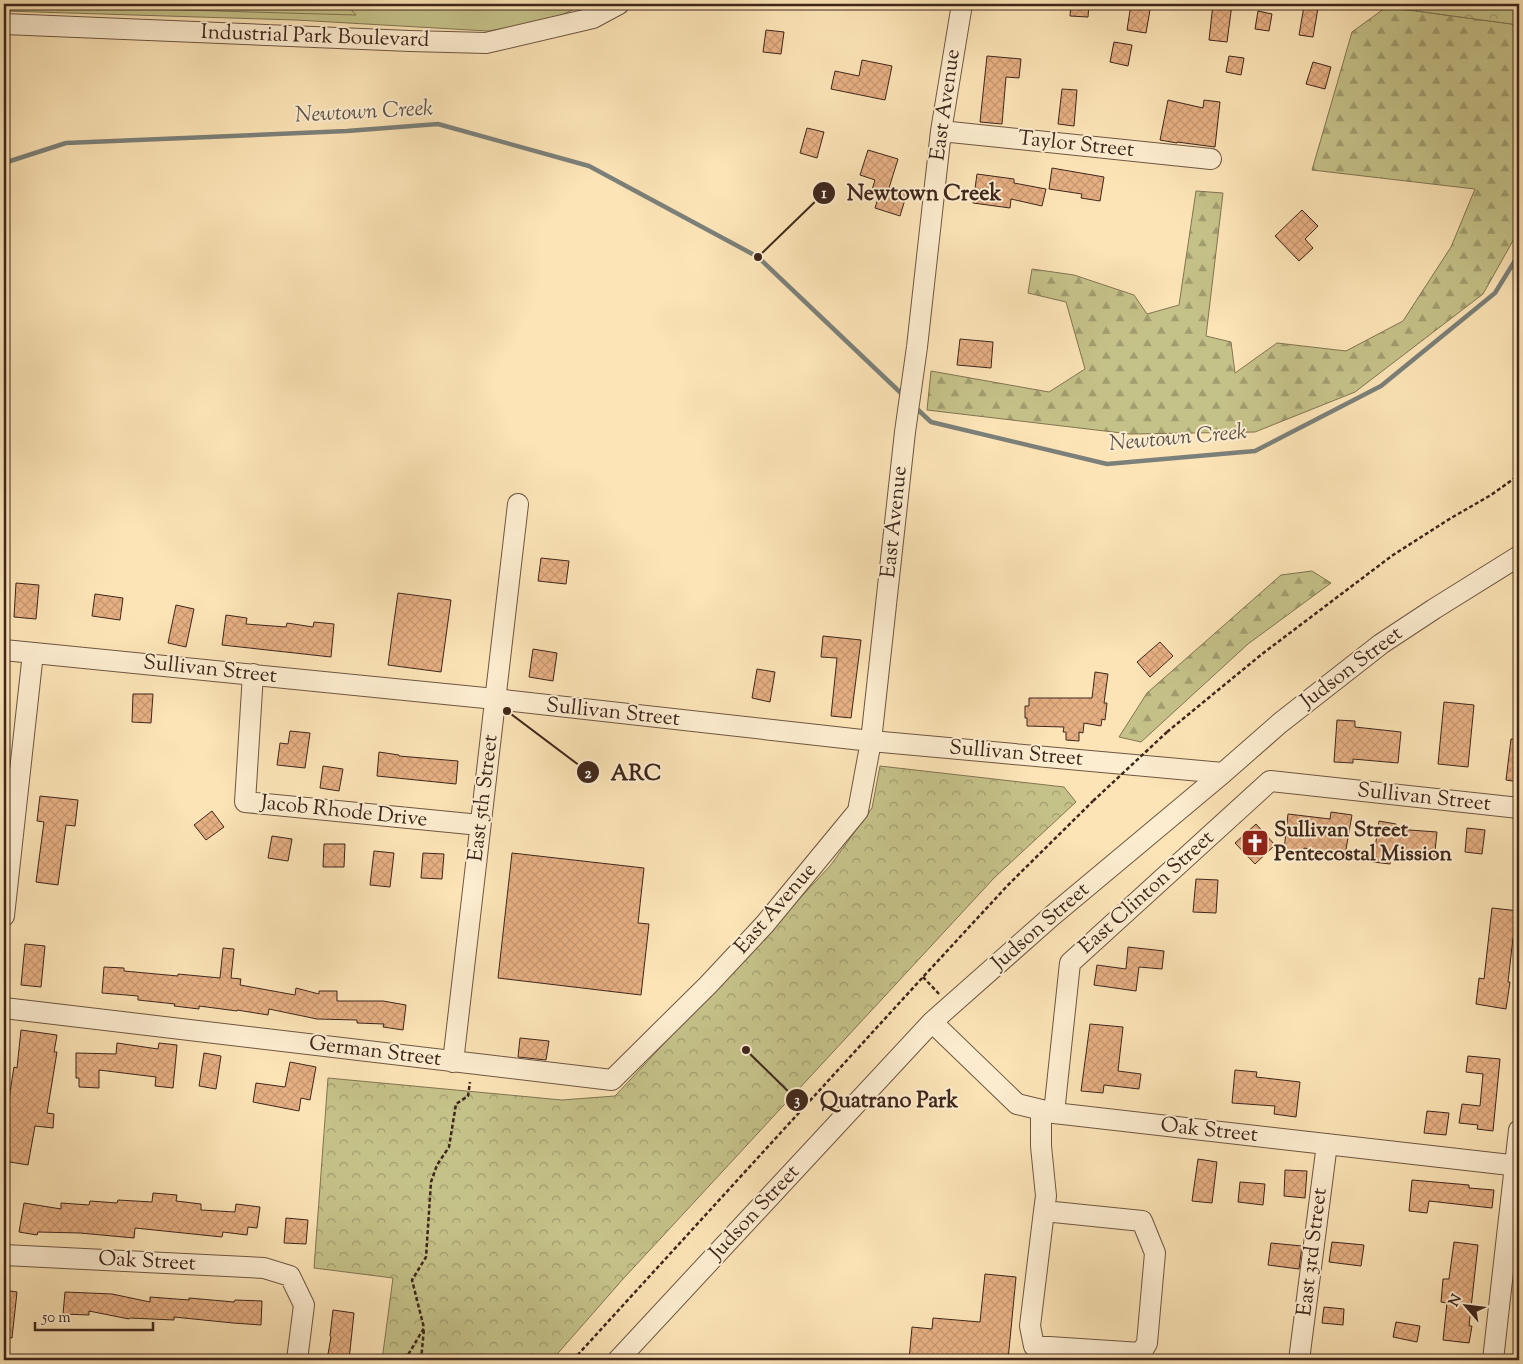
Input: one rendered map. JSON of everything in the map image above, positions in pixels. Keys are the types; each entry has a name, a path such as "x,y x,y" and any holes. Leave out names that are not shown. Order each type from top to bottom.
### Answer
{"street":[{"name":"Industrial Park Boulevard","path":"4,24 486,43 592,18 619,4"},
{"name":"East Avenue","path":"708,986 765,924 858,811 871,742 941,130 962,4"},
{"name":"Taylor Street","path":"941,130 1211,159"},
{"name":"East 5th Street","path":"453,1062 518,504"},
{"name":"Judson Street","path":"618,1360 932,1022 1053,915 1280,723 1381,644 1519,556"},
{"name":"Sullivan Street","path":"4,650 495,699 871,742 1223,773"},
{"path":"4,916 33,653"},
{"name":"Jacob Rhode Drive","path":"253,674 245,802 480,825"},
{"name":"Sullivan Street","path":"1270,781 1519,808"},
{"name":"East Clinton Street","path":"1044,1211 1142,1221 1155,1252 1147,1343 1141,1353 1034,1346 1030,1326 1044,1211 1046,1196 1042,1146 1070,963 1270,781"},
{"name":"German Street","path":"4,1008 612,1080 708,986"},
{"name":"Oak Street","path":"932,1022 1017,1104 1048,1112 1517,1166"},
{"path":"1493,1360 1517,1166 1519,1130"},
{"name":"East 3rd Street","path":"1299,1360 1326,1144"},
{"name":"Oak Street","path":"4,1255 264,1268 290,1276 304,1305 297,1360"}],"path":[{"path":"573,1360 1008,885 1093,801 1167,732 1262,654 1393,555 1491,495 1519,475"},
{"path":"923,977 950,1006"},
{"path":"421,1360 424,1328 412,1280 426,1257 431,1182 437,1165 449,1147 456,1104 468,1096 470,1082"},
{"path":"405,1360 424,1328"}],"green space":[{"path":"4,4 586,4 548,21 488,31 296,20 4,11"},
{"path":"6,4 346,4 356,15 9,5"},
{"path":"1417,4 1519,4 1519,25 1416,11"},
{"path":"1385,8 1519,25 1519,230 1483,294 1355,392 1255,432 1130,434 927,410 931,371 1049,392 1085,369 1066,302 1028,293 1032,269 1074,275 1134,295 1147,314 1179,305 1196,191 1223,193 1206,336 1231,342 1235,373 1277,343 1346,351 1403,321 1451,247 1475,189 1312,170 1352,32"},
{"path":"1312,571 1331,583 1248,644 1141,742 1119,737 1147,693 1281,575"},
{"path":"880,766 1064,787 1076,802 994,878 623,1279 552,1360 382,1360 393,1278 314,1268 328,1078 562,1100 615,1096 830,866 872,808"}],"building":[{"path":"1071,4 1089,4 1088,17 1070,16"},
{"path":"1131,4 1151,4 1146,33 1127,30"},
{"path":"1213,4 1232,4 1227,42 1209,40"},
{"path":"1304,6 1318,8 1313,37 1299,35"},
{"path":"1258,11 1272,14 1269,31 1255,29"},
{"path":"766,30 784,32 781,54 763,52"},
{"path":"1114,42 1132,45 1128,66 1110,62"},
{"path":"987,56 1021,59 1019,78 1006,77 1002,124 980,122"},
{"path":"1229,56 1244,58 1241,75 1226,72"},
{"path":"862,60 892,66 885,100 831,89 835,71 859,76"},
{"path":"1313,62 1331,67 1325,89 1306,84"},
{"path":"1062,89 1077,90 1074,126 1058,124"},
{"path":"1168,100 1203,108 1204,100 1220,102 1215,147 1160,140"},
{"path":"807,128 824,132 817,158 800,153"},
{"path":"868,150 898,159 889,188 907,193 900,216 875,208 879,195 871,193 875,180 860,175"},
{"path":"1052,168 1104,177 1100,201 1081,198 1082,194 1049,189"},
{"path":"977,174 1014,179 1014,183 1046,189 1042,206 1011,199 1010,208 973,203"},
{"path":"1302,210 1318,226 1305,239 1313,248 1299,261 1275,236"},
{"path":"960,339 993,342 991,368 957,365"},
{"path":"541,558 569,561 566,584 538,581"},
{"path":"16,583 39,585 36,619 14,617"},
{"path":"398,593 451,600 441,672 388,665"},
{"path":"95,594 123,598 120,620 92,616"},
{"path":"176,605 194,609 186,647 168,643"},
{"path":"226,615 247,618 246,624 286,627 287,623 313,627 314,622 334,624 331,657 222,645"},
{"path":"823,636 861,640 851,718 831,716 837,658 821,657"},
{"path":"1160,642 1173,656 1150,677 1137,662"},
{"path":"533,649 557,653 553,681 529,677"},
{"path":"757,669 775,672 770,702 752,698"},
{"path":"1095,672 1108,674 1104,703 1107,703 1105,720 1102,719 1101,726 1084,723 1083,733 1079,732 1079,741 1066,740 1066,732 1063,732 1064,727 1027,726 1025,706 1029,706 1029,698 1092,698"},
{"path":"133,694 153,694 151,723 132,722"},
{"path":"1444,702 1474,705 1468,767 1438,764"},
{"path":"1337,720 1355,721 1355,727 1401,732 1398,763 1353,759 1353,763 1334,762"},
{"path":"290,731 310,733 305,768 277,765 280,743 288,744"},
{"path":"1511,739 1519,739 1519,782 1506,780"},
{"path":"379,752 399,756 458,761 456,784 377,776"},
{"path":"323,766 343,769 339,791 320,788"},
{"path":"40,796 78,800 75,826 66,825 58,885 36,882 44,822 37,821"},
{"path":"212,811 224,827 206,840 194,825"},
{"path":"1331,812 1352,815 1345,855 1304,848 1304,852 1284,850 1288,814 1330,819"},
{"path":"1379,821 1396,824 1396,829 1437,832 1434,861 1391,857 1390,864 1373,862"},
{"path":"1256,824 1275,845 1255,864 1235,843"},
{"path":"1467,828 1485,830 1482,854 1465,852"},
{"path":"272,836 292,839 288,861 268,858"},
{"path":"324,844 345,844 344,867 323,867"},
{"path":"374,851 394,853 390,887 370,885"},
{"path":"423,853 444,854 442,879 421,878"},
{"path":"512,853 644,868 638,923 649,924 641,995 498,978"},
{"path":"1196,879 1218,880 1216,913 1193,912"},
{"path":"1492,908 1519,911 1519,939 1513,938 1506,1009 1476,1004 1479,978 1484,979"},
{"path":"25,944 45,946 41,987 21,985"},
{"path":"1128,947 1164,951 1162,969 1139,967 1136,991 1094,985 1097,965 1126,969"},
{"path":"223,948 234,949 231,978 241,979 240,985 295,995 296,988 319,994 319,991 337,991 337,1001 383,1001 406,1005 403,1030 383,1027 384,1024 357,1023 357,1020 317,1019 269,1009 268,1015 199,1006 199,1009 138,1000 138,996 102,993 104,967 124,968 124,971 220,978"},
{"path":"1090,1024 1123,1027 1118,1071 1141,1074 1139,1089 1104,1085 1103,1093 1081,1091"},
{"path":"21,1030 57,1035 54,1052 57,1052 47,1113 54,1114 53,1128 35,1126 28,1165 4,1161 10,1124 7,1124 10,1092 14,1067 17,1068"},
{"path":"520,1038 549,1041 546,1060 518,1057"},
{"path":"117,1043 158,1049 159,1043 177,1045 173,1088 155,1086 156,1077 99,1070 99,1088 79,1087 79,1078 76,1078 76,1053 116,1054"},
{"path":"204,1053 221,1056 216,1089 199,1086"},
{"path":"1468,1056 1500,1059 1493,1131 1477,1129 1478,1125 1459,1123 1462,1104 1480,1106 1483,1074 1466,1072"},
{"path":"290,1062 316,1067 310,1100 301,1098 299,1111 253,1102 256,1083 285,1087"},
{"path":"1235,1070 1257,1072 1256,1077 1300,1082 1296,1117 1274,1114 1275,1106 1232,1103"},
{"path":"1427,1111 1449,1113 1446,1135 1424,1133"},
{"path":"1198,1159 1217,1162 1212,1203 1192,1201"},
{"path":"1285,1170 1307,1171 1305,1198 1284,1196"},
{"path":"1412,1180 1469,1185 1469,1188 1494,1190 1492,1208 1429,1201 1427,1213 1409,1211"},
{"path":"1240,1182 1265,1184 1263,1205 1238,1202"},
{"path":"153,1193 177,1195 176,1201 201,1204 201,1210 235,1212 236,1204 260,1207 257,1228 248,1227 247,1235 223,1232 222,1237 135,1228 134,1238 80,1233 38,1232 37,1235 19,1232 24,1203 61,1209 61,1203 89,1205 90,1201 117,1203 118,1200 152,1202"},
{"path":"286,1218 308,1220 306,1244 284,1243"},
{"path":"1332,1242 1364,1245 1361,1266 1329,1262"},
{"path":"1454,1242 1478,1245 1469,1326 1472,1326 1469,1343 1443,1340 1447,1303 1441,1302 1443,1279 1449,1279"},
{"path":"1271,1243 1302,1246 1299,1269 1268,1265"},
{"path":"985,1274 1016,1277 1008,1360 909,1360 912,1327 932,1329 933,1318 980,1322"},
{"path":"4,1290 17,1292 12,1338 4,1337"},
{"path":"65,1292 112,1294 150,1302 150,1297 234,1302 235,1300 262,1301 261,1325 174,1317 174,1320 129,1319 89,1311 89,1315 63,1314"},
{"path":"1324,1307 1344,1309 1343,1325 1322,1323"},
{"path":"333,1310 354,1313 349,1360 327,1360"},
{"path":"1396,1322 1420,1326 1417,1342 1393,1337"}],"waterway":[{"name":"Newtown Creek","path":"4,163 66,143 347,131 438,124 589,166 758,257 904,396"},
{"name":"Newtown Creek","path":"915,407 931,422 1107,464 1255,451 1381,386 1495,293 1519,254"}],"place":[{"name":"Newtown Creek","path":"758,257"},
{"name":"ARC","path":"507,711"},
{"name":"Sullivan Street Pentecostal Mission","path":"1255,843"},
{"name":"Quatrano Park","path":"746,1050"}]}
